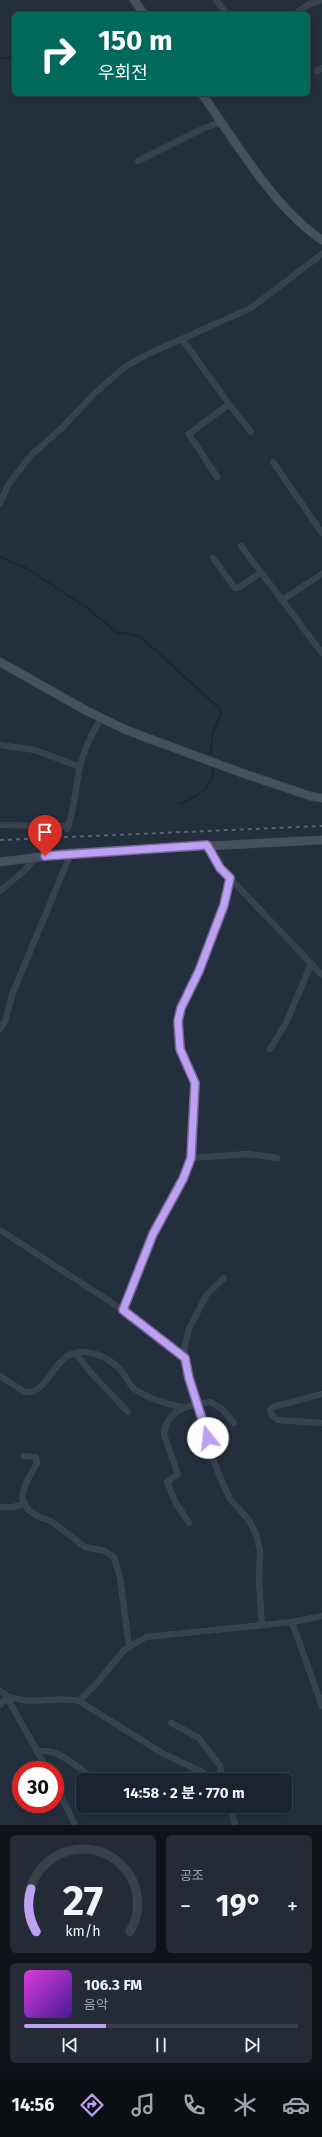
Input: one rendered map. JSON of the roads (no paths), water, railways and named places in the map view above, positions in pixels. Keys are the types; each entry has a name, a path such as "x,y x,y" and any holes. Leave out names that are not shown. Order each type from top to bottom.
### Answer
{"street":[{"path":"134,0 143,12"},
{"path":"216,0 225,12"},
{"path":"298,12 309,4 322,0"},
{"path":"203,96 273,194 311,233 322,240"},
{"path":"138,161 204,128 222,122"},
{"path":"0,503 8,485 18,470 94,394 134,361 251,308 322,254"},
{"path":"182,339 251,432"},
{"path":"217,477 189,434 230,404"},
{"path":"272,462 322,533"},
{"path":"241,546 322,654"},
{"path":"213,558 235,588 240,587 260,573"},
{"path":"282,600 322,574"},
{"path":"0,662 101,718 155,742 310,796 322,798"},
{"path":"0,825 68,827 80,767 87,744 101,718"},
{"path":"0,745 36,750 80,767"},
{"path":"0,862 71,853 322,840"},
{"path":"207,845 220,868 322,975"},
{"path":"0,1029 6,1022 12,996 71,853"},
{"path":"0,891 25,870 35,858"},
{"path":"123,1310 153,1234 183,1179 191,1158 195,1083 180,1049 178,1021 181,1008 199,971 224,905 230,878"},
{"path":"270,1049 286,1023 311,964"},
{"path":"191,1158 248,1154 277,1158"},
{"path":"0,1230 123,1310 185,1358"},
{"path":"224,1278 207,1294 190,1329 184,1351 196,1403 205,1425 210,1452 230,1499 249,1520 256,1534 260,1551 259,1582 262,1625"},
{"path":"0,1376 25,1392 33,1392 49,1379 64,1358 76,1353 86,1352 108,1358 124,1375 134,1389 151,1398 182,1407"},
{"path":"76,1353 90,1372 128,1412"},
{"path":"322,1394 273,1406 270,1410 272,1415 278,1420 322,1422"},
{"path":"189,1523 176,1503 166,1482 178,1474 164,1435 165,1429 174,1414 182,1407 196,1403 210,1402 222,1409 234,1423"},
{"path":"24,1456 36,1457 37,1463 25,1485 22,1497 28,1510 51,1521 85,1547 104,1551 114,1558 120,1577 128,1647"},
{"path":"0,1507 13,1508 25,1504"},
{"path":"79,1701 99,1682 128,1647 146,1637 292,1622 322,1616"},
{"path":"292,1622 322,1706"},
{"path":"0,1691 7,1698 42,1761"},
{"path":"7,1698 20,1700 70,1699 79,1701 162,1753 204,1773"},
{"path":"0,1705 7,1698"},
{"path":"171,1723 199,1738 220,1766 220,1773"},
{"path":"37,1752 44,1750 53,1752 86,1773"},
{"path":"64,1802 75,1825"},
{"path":"232,1813 235,1825"}],"waterway":[{"path":"0,58 12,58"},
{"path":"0,557 28,569 87,608 116,632 135,635 143,639 218,707 221,714 212,735 211,753"},
{"path":"180,804 204,790 211,779 213,766"}],"railway":[{"path":"0,840 322,826"}]}
